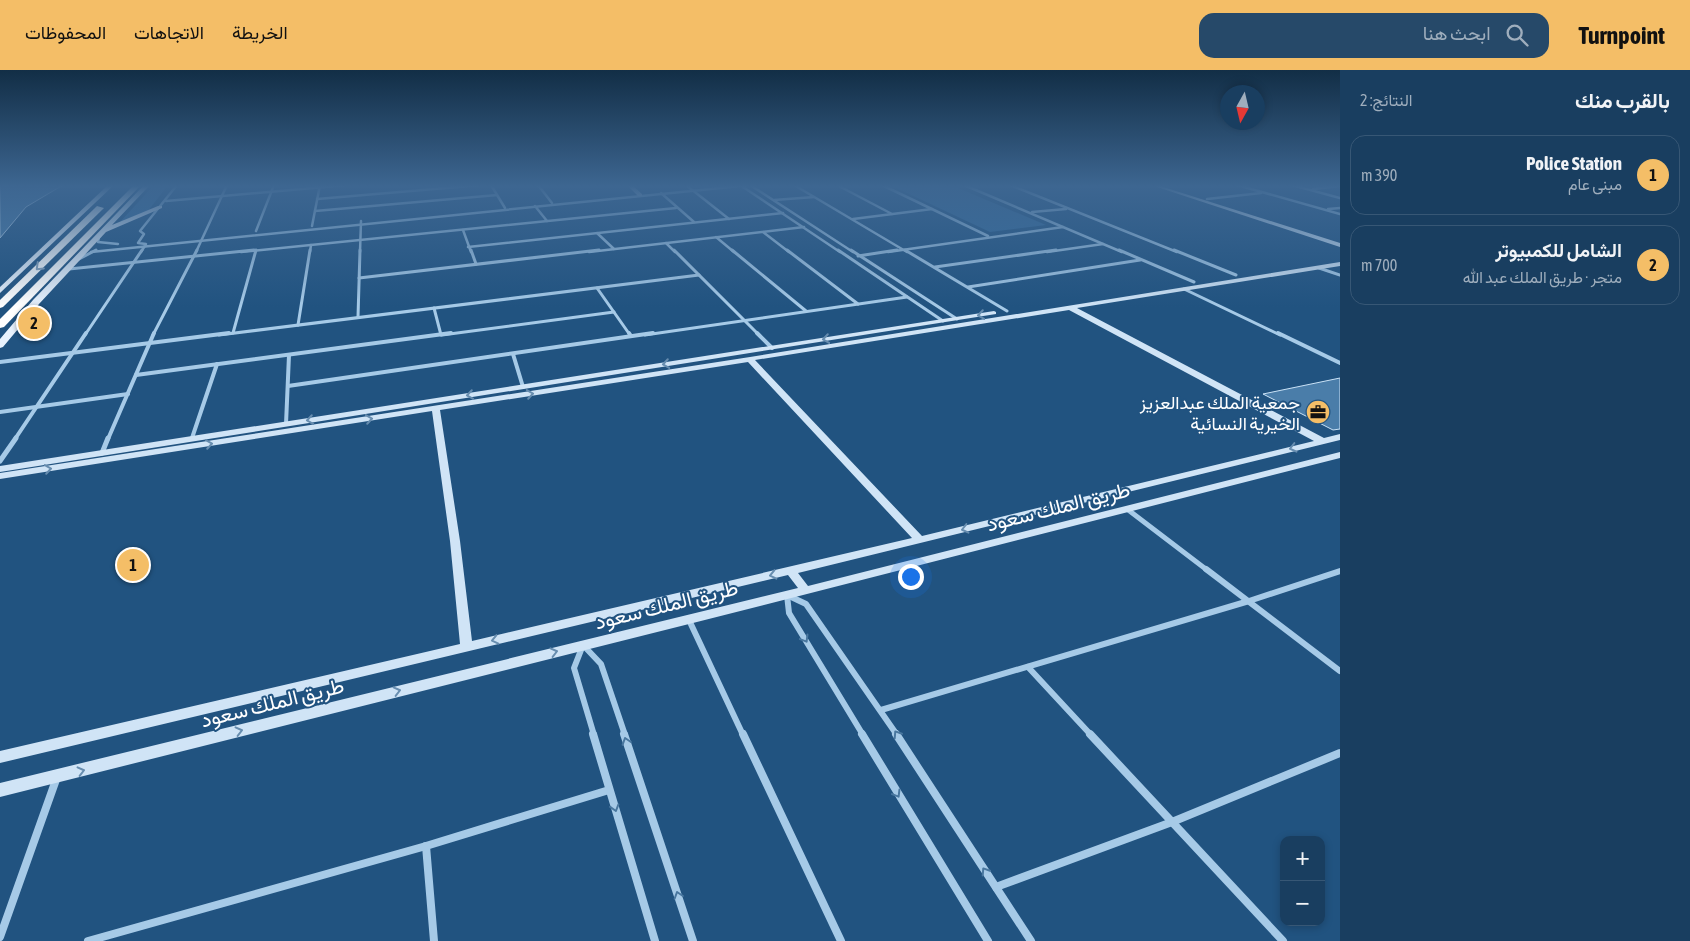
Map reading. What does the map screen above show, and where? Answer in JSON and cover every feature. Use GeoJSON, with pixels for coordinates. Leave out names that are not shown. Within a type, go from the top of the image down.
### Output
{"type":"FeatureCollection","features":[{"type":"Feature","properties":{"kind":"highway"},"geometry":{"type":"LineString","coordinates":[[0,305],[82,226]]}},
{"type":"Feature","properties":{"kind":"highway"},"geometry":{"type":"LineString","coordinates":[[0,325],[15,307],[97,226]]}},
{"type":"Feature","properties":{"kind":"highway"},"geometry":{"type":"LineString","coordinates":[[15,307],[101,235]]}},
{"type":"Feature","properties":{"kind":"main road"},"geometry":{"type":"LineString","coordinates":[[0,291],[68,226]]}},
{"type":"Feature","properties":{"kind":"main road"},"geometry":{"type":"LineString","coordinates":[[0,345],[36,302],[110,226]]}},
{"type":"Feature","properties":{"kind":"main road"},"geometry":{"type":"LineString","coordinates":[[101,235],[121,226]]}},
{"type":"Feature","properties":{"kind":"street"},"geometry":{"type":"LineString","coordinates":[[138,242],[144,234],[140,231],[144,226]]}},
{"type":"Feature","properties":{"kind":"street"},"geometry":{"type":"LineString","coordinates":[[102,453],[148,343],[208,226]]}},
{"type":"Feature","properties":{"kind":"street"},"geometry":{"type":"LineString","coordinates":[[256,231],[258,226]]}},
{"type":"Feature","properties":{"kind":"street"},"geometry":{"type":"LineString","coordinates":[[78,260],[92,251],[316,226]]}},
{"type":"Feature","properties":{"kind":"street"},"geometry":{"type":"LineString","coordinates":[[129,243],[323,226]]}},
{"type":"Feature","properties":{"kind":"street"},"geometry":{"type":"LineString","coordinates":[[358,317],[361,226]]}},
{"type":"Feature","properties":{"kind":"street"},"geometry":{"type":"LineString","coordinates":[[68,269],[504,226]]}},
{"type":"Feature","properties":{"kind":"street"},"geometry":{"type":"LineString","coordinates":[[468,247],[662,226]]}},
{"type":"Feature","properties":{"kind":"street"},"geometry":{"type":"LineString","coordinates":[[812,226],[959,322]]}},
{"type":"Feature","properties":{"kind":"street"},"geometry":{"type":"LineString","coordinates":[[864,226],[1007,311]]}},
{"type":"Feature","properties":{"kind":"street"},"geometry":{"type":"LineString","coordinates":[[967,226],[989,236]]}},
{"type":"Feature","properties":{"kind":"street"},"geometry":{"type":"LineString","coordinates":[[1060,226],[1194,282]]}},
{"type":"Feature","properties":{"kind":"street"},"geometry":{"type":"LineString","coordinates":[[1112,226],[1236,275]]}},
{"type":"Feature","properties":{"kind":"street"},"geometry":{"type":"LineString","coordinates":[[1284,226],[1340,243]]}},
{"type":"Feature","properties":{"kind":"street"},"geometry":{"type":"LineString","coordinates":[[1291,226],[1340,243]]}},
{"type":"Feature","properties":{"kind":"street"},"geometry":{"type":"LineString","coordinates":[[359,278],[804,227],[944,321]]}},
{"type":"Feature","properties":{"kind":"street"},"geometry":{"type":"LineString","coordinates":[[849,258],[989,236],[1063,227]]}},
{"type":"Feature","properties":{"kind":"street"},"geometry":{"type":"LineString","coordinates":[[463,230],[476,264]]}},
{"type":"Feature","properties":{"kind":"street"},"geometry":{"type":"LineString","coordinates":[[762,232],[858,304]]}},
{"type":"Feature","properties":{"kind":"street"},"geometry":{"type":"LineString","coordinates":[[597,233],[614,249]]}},
{"type":"Feature","properties":{"kind":"street"},"geometry":{"type":"LineString","coordinates":[[101,235],[98,242],[121,244]]}},
{"type":"Feature","properties":{"kind":"street"},"geometry":{"type":"LineString","coordinates":[[1330,238],[1340,236]]}},
{"type":"Feature","properties":{"kind":"street"},"geometry":{"type":"LineString","coordinates":[[716,237],[806,311]]}},
{"type":"Feature","properties":{"kind":"street"},"geometry":{"type":"LineString","coordinates":[[138,242],[146,244]]}},
{"type":"Feature","properties":{"kind":"street"},"geometry":{"type":"LineString","coordinates":[[666,243],[772,348]]}},
{"type":"Feature","properties":{"kind":"street"},"geometry":{"type":"LineString","coordinates":[[0,461],[146,244]]}},
{"type":"Feature","properties":{"kind":"street"},"geometry":{"type":"LineString","coordinates":[[935,267],[1103,244]]}},
{"type":"Feature","properties":{"kind":"street"},"geometry":{"type":"LineString","coordinates":[[298,325],[311,245]]}},
{"type":"Feature","properties":{"kind":"street"},"geometry":{"type":"LineString","coordinates":[[233,333],[256,250]]}},
{"type":"Feature","properties":{"kind":"street"},"geometry":{"type":"LineString","coordinates":[[0,468],[944,321],[959,322],[1007,311],[1340,259]]}},
{"type":"Feature","properties":{"kind":"street"},"geometry":{"type":"LineString","coordinates":[[968,287],[1142,260]]}},
{"type":"Feature","properties":{"kind":"street"},"geometry":{"type":"LineString","coordinates":[[0,476],[750,360],[959,322],[1184,290],[1340,264]]}},
{"type":"Feature","properties":{"kind":"street"},"geometry":{"type":"LineString","coordinates":[[1319,268],[1340,275]]}},
{"type":"Feature","properties":{"kind":"street"},"geometry":{"type":"LineString","coordinates":[[0,362],[699,275]]}},
{"type":"Feature","properties":{"kind":"street"},"geometry":{"type":"LineString","coordinates":[[597,288],[632,336]]}},
{"type":"Feature","properties":{"kind":"street"},"geometry":{"type":"LineString","coordinates":[[1184,290],[1340,362]]}},
{"type":"Feature","properties":{"kind":"street"},"geometry":{"type":"LineString","coordinates":[[288,386],[907,297]]}},
{"type":"Feature","properties":{"kind":"street"},"geometry":{"type":"LineString","coordinates":[[1068,307],[1322,441]]}},
{"type":"Feature","properties":{"kind":"street"},"geometry":{"type":"LineString","coordinates":[[434,308],[441,335]]}},
{"type":"Feature","properties":{"kind":"street"},"geometry":{"type":"LineString","coordinates":[[136,375],[614,312]]}},
{"type":"Feature","properties":{"kind":"street"},"geometry":{"type":"LineString","coordinates":[[513,354],[523,387]]}},
{"type":"Feature","properties":{"kind":"street"},"geometry":{"type":"LineString","coordinates":[[286,424],[289,355]]}},
{"type":"Feature","properties":{"kind":"street"},"geometry":{"type":"LineString","coordinates":[[1333,359],[1340,358]]}},
{"type":"Feature","properties":{"kind":"street"},"geometry":{"type":"LineString","coordinates":[[750,360],[920,540]]}},
{"type":"Feature","properties":{"kind":"street"},"geometry":{"type":"LineString","coordinates":[[192,438],[217,364]]}},
{"type":"Feature","properties":{"kind":"street"},"geometry":{"type":"LineString","coordinates":[[0,412],[128,394]]}},
{"type":"Feature","properties":{"kind":"street"},"geometry":{"type":"LineString","coordinates":[[436,409],[455,541],[467,647]]}},
{"type":"Feature","properties":{"kind":"street","name":"طريق الملك سعود"},"geometry":{"type":"LineString","coordinates":[[0,758],[791,571],[1340,437]]}},
{"type":"Feature","properties":{"kind":"street","name":"طريق الملك سعود"},"geometry":{"type":"LineString","coordinates":[[0,790],[689,620],[1340,455]]}},
{"type":"Feature","properties":{"kind":"street"},"geometry":{"type":"LineString","coordinates":[[1127,509],[1340,671]]}},
{"type":"Feature","properties":{"kind":"street"},"geometry":{"type":"LineString","coordinates":[[791,571],[805,590]]}},
{"type":"Feature","properties":{"kind":"street"},"geometry":{"type":"LineString","coordinates":[[881,710],[1249,602],[1340,572]]}},
{"type":"Feature","properties":{"kind":"street"},"geometry":{"type":"LineString","coordinates":[[787,595],[806,604],[881,710],[1031,941]]}},
{"type":"Feature","properties":{"kind":"street"},"geometry":{"type":"LineString","coordinates":[[787,595],[789,613],[988,941]]}},
{"type":"Feature","properties":{"kind":"street"},"geometry":{"type":"LineString","coordinates":[[689,620],[841,941]]}},
{"type":"Feature","properties":{"kind":"street"},"geometry":{"type":"LineString","coordinates":[[655,941],[574,668],[583,645],[601,664],[693,941]]}},
{"type":"Feature","properties":{"kind":"street"},"geometry":{"type":"LineString","coordinates":[[1028,667],[1283,941]]}},
{"type":"Feature","properties":{"kind":"street"},"geometry":{"type":"LineString","coordinates":[[996,887],[1172,822],[1340,753]]}},
{"type":"Feature","properties":{"kind":"street"},"geometry":{"type":"LineString","coordinates":[[0,937],[57,777]]}},
{"type":"Feature","properties":{"kind":"street"},"geometry":{"type":"LineString","coordinates":[[88,941],[426,846],[609,790]]}},
{"type":"Feature","properties":{"kind":"street"},"geometry":{"type":"LineString","coordinates":[[426,846],[434,941]]}},
{"type":"Feature","properties":{"kind":"shaded area"},"geometry":{"type":"Polygon","coordinates":[[[976,226],[1041,226],[990,232],[976,226]]]}},
{"type":"Feature","properties":{"kind":"building"},"geometry":{"type":"Polygon","coordinates":[[[0,226],[10,226],[0,238],[0,226]]]}},
{"type":"Feature","properties":{"kind":"building","name":"جمعية الملك عبدالعزيز الخيرية النسائية"},"geometry":{"type":"Polygon","coordinates":[[[1340,378],[1340,429],[1333,430],[1263,394],[1340,378]]]}},
{"type":"Feature","properties":{"kind":"place","name":"الشامل للكمبيوتر"},"geometry":{"type":"Point","coordinates":[34,323]}},
{"type":"Feature","properties":{"kind":"place","name":"جمعية الملك عبدالعزيز الخيرية النسائية"},"geometry":{"type":"Point","coordinates":[1318,412]}},
{"type":"Feature","properties":{"kind":"place","name":"Police Station"},"geometry":{"type":"Point","coordinates":[133,565]}}]}
